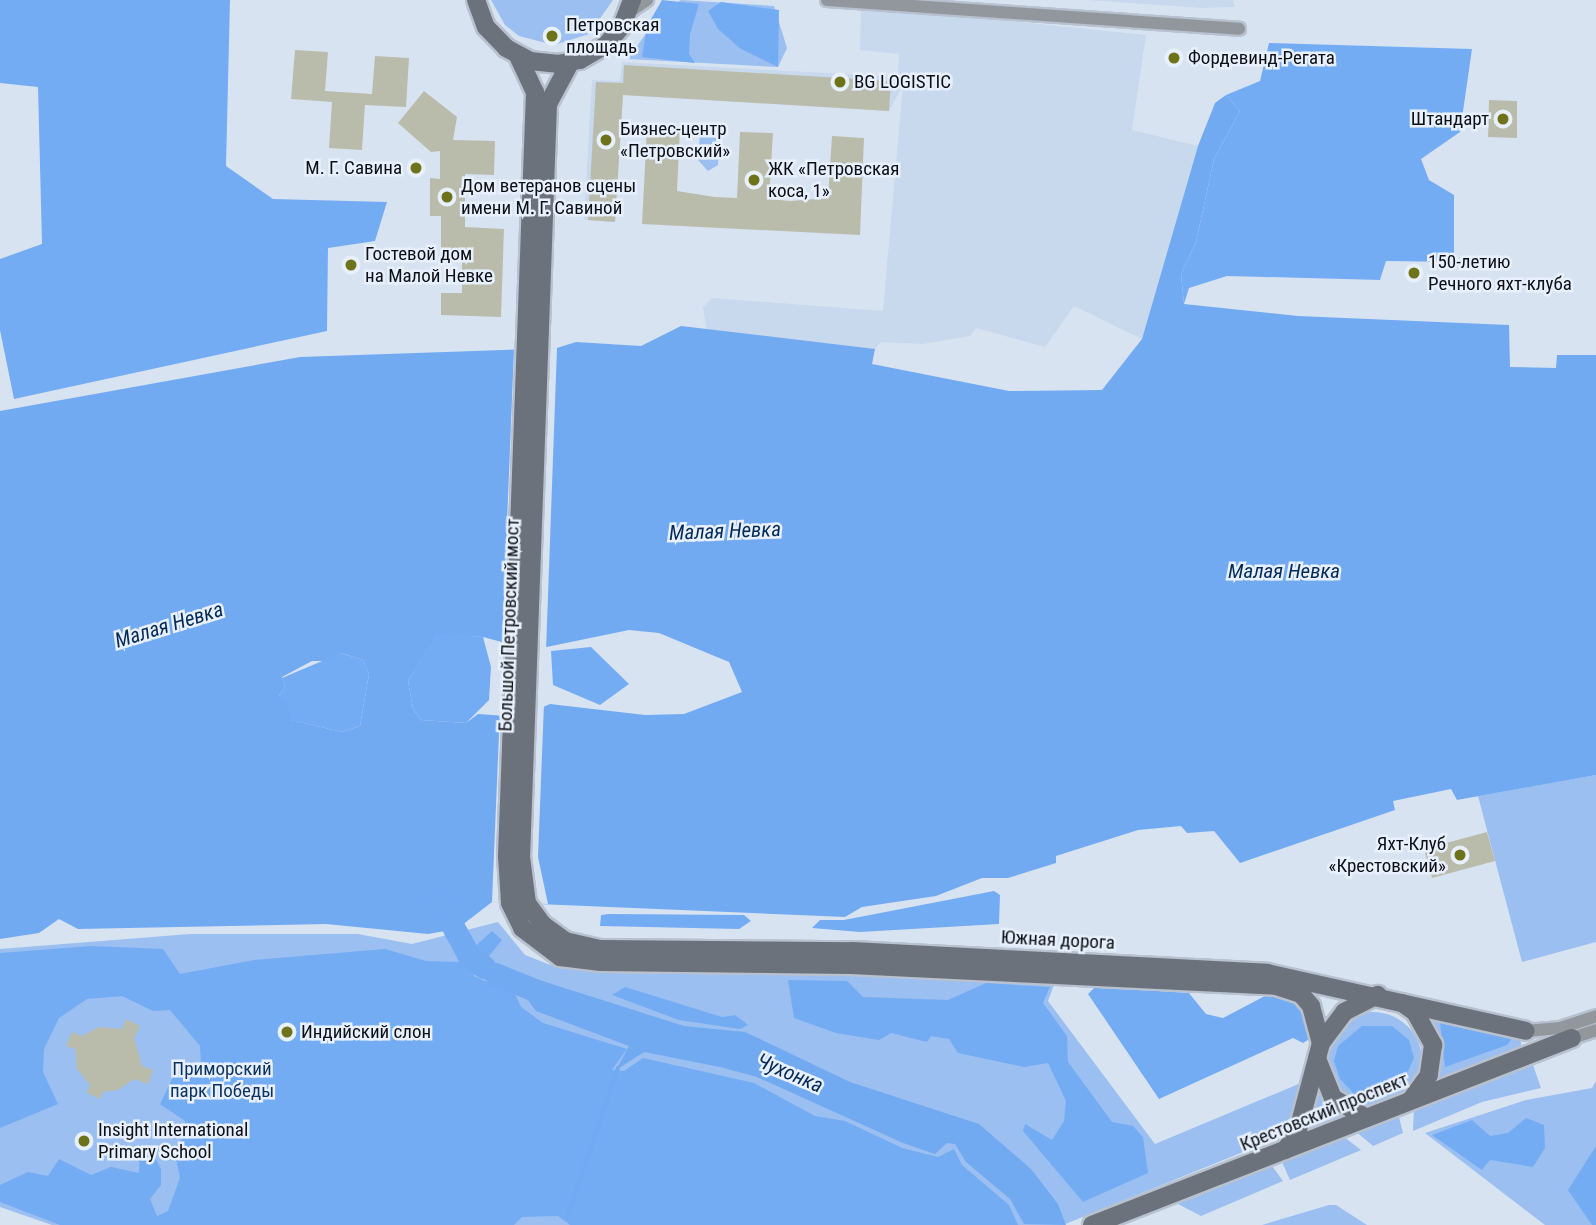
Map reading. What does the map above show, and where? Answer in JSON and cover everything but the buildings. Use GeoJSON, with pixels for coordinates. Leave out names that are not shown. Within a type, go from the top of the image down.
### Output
{"type":"FeatureCollection","features":[{"type":"Feature","properties":{"kind":"street"},"geometry":{"type":"LineString","coordinates":[[476,0],[491,33],[518,55],[543,64],[570,63],[607,45],[631,6],[647,0]]}},
{"type":"Feature","properties":{"kind":"street"},"geometry":{"type":"LineString","coordinates":[[827,0],[1239,29]]}},
{"type":"Feature","properties":{"kind":"street"},"geometry":{"type":"LineString","coordinates":[[518,55],[535,92],[534,349]]}},
{"type":"Feature","properties":{"kind":"street"},"geometry":{"type":"LineString","coordinates":[[534,349],[548,104],[570,63]]}},
{"type":"Feature","properties":{"kind":"street","name":"Большой Петровский мост"},"geometry":{"type":"LineString","coordinates":[[519,903],[534,349]]}},
{"type":"Feature","properties":{"kind":"street","name":"Южная дорога"},"geometry":{"type":"LineString","coordinates":[[519,903],[532,940],[560,957],[579,961],[851,965],[1276,986],[1306,1000],[1319,1050]]}},
{"type":"Feature","properties":{"kind":"street","name":"Южная дорога"},"geometry":{"type":"LineString","coordinates":[[519,903],[552,933],[601,949],[1070,961],[1266,973],[1378,995],[1526,1031],[1560,1028],[1596,1016]]}},
{"type":"Feature","properties":{"kind":"street"},"geometry":{"type":"LineString","coordinates":[[1285,1150],[1297,1134],[1319,1050],[1344,1012],[1378,995]]}},
{"type":"Feature","properties":{"kind":"street"},"geometry":{"type":"LineString","coordinates":[[1399,1001],[1415,1012],[1433,1045],[1429,1075],[1411,1100]]}},
{"type":"Feature","properties":{"kind":"street"},"geometry":{"type":"LineString","coordinates":[[1572,1038],[1596,1030]]}},
{"type":"Feature","properties":{"kind":"street","name":"Крестовский проспект"},"geometry":{"type":"LineString","coordinates":[[1092,1225],[1572,1038]]}},
{"type":"Feature","properties":{"kind":"street"},"geometry":{"type":"LineString","coordinates":[[1319,1050],[1333,1098],[1366,1118]]}},
{"type":"Feature","properties":{"kind":"shaded area"},"geometry":{"type":"Polygon","coordinates":[[[1088,0],[1233,0],[1235,7],[1203,8],[1088,0]]]}},
{"type":"Feature","properties":{"kind":"shaded area"},"geometry":{"type":"Polygon","coordinates":[[[861,6],[1146,35],[1132,130],[1198,146],[1142,339],[1074,306],[1045,347],[976,328],[970,336],[923,344],[881,342],[875,349],[707,332],[703,307],[712,298],[883,311],[903,85],[889,111],[623,95],[615,222],[584,220],[592,80],[620,81],[622,62],[898,77],[899,54],[860,50],[861,6]]]}},
{"type":"Feature","properties":{"kind":"green space"},"geometry":{"type":"Polygon","coordinates":[[[0,0],[230,0],[226,166],[273,199],[387,202],[375,241],[328,248],[327,331],[14,399],[0,330],[0,259],[42,244],[38,87],[0,83],[0,0]]]}},
{"type":"Feature","properties":{"kind":"green space"},"geometry":{"type":"Polygon","coordinates":[[[491,0],[613,0],[589,34],[554,45],[519,36],[505,25],[491,0]]]}},
{"type":"Feature","properties":{"kind":"green space"},"geometry":{"type":"Polygon","coordinates":[[[662,0],[699,4],[690,34],[689,54],[695,63],[642,57],[647,26],[662,0]]]}},
{"type":"Feature","properties":{"kind":"green space"},"geometry":{"type":"Polygon","coordinates":[[[681,0],[774,6],[787,48],[778,67],[628,59],[659,15],[681,0]]]}},
{"type":"Feature","properties":{"kind":"green space"},"geometry":{"type":"Polygon","coordinates":[[[721,2],[779,10],[778,67],[741,49],[718,29],[708,11],[721,2]]]}},
{"type":"Feature","properties":{"kind":"green space"},"geometry":{"type":"Polygon","coordinates":[[[1269,43],[1472,49],[1460,132],[1421,159],[1429,180],[1454,195],[1454,262],[1386,261],[1380,280],[1227,276],[1189,288],[1184,304],[1181,274],[1196,242],[1214,159],[1240,111],[1226,95],[1260,81],[1269,43]]]}},
{"type":"Feature","properties":{"kind":"green space"},"geometry":{"type":"Polygon","coordinates":[[[706,128],[714,128],[720,138],[718,165],[708,171],[698,160],[700,133],[706,128]]]}},
{"type":"Feature","properties":{"kind":"green space"},"geometry":{"type":"Polygon","coordinates":[[[437,633],[483,637],[491,667],[489,700],[466,723],[421,720],[413,709],[408,681],[437,633]]]}},
{"type":"Feature","properties":{"kind":"green space"},"geometry":{"type":"Polygon","coordinates":[[[591,647],[629,684],[600,705],[553,685],[551,651],[591,647]]]}},
{"type":"Feature","properties":{"kind":"green space"},"geometry":{"type":"Polygon","coordinates":[[[341,653],[363,660],[369,674],[360,726],[342,732],[290,720],[279,696],[285,687],[282,678],[341,653]]]}},
{"type":"Feature","properties":{"kind":"green space"},"geometry":{"type":"Polygon","coordinates":[[[1596,775],[1596,942],[1522,962],[1478,796],[1596,775]]]}},
{"type":"Feature","properties":{"kind":"green space"},"geometry":{"type":"Polygon","coordinates":[[[994,891],[1000,895],[999,924],[860,932],[812,928],[820,920],[844,920],[994,891]]]}},
{"type":"Feature","properties":{"kind":"green space"},"geometry":{"type":"Polygon","coordinates":[[[601,915],[744,915],[751,921],[739,929],[600,926],[601,915]]]}},
{"type":"Feature","properties":{"kind":"green space","name":"Приморский парк Победы"},"geometry":{"type":"Polygon","coordinates":[[[498,922],[525,955],[553,966],[1055,982],[1048,1001],[1155,1144],[1301,1083],[1290,1133],[1063,1225],[52,1225],[0,1207],[0,949],[190,934],[358,934],[412,944],[498,922]]]}},
{"type":"Feature","properties":{"kind":"green space"},"geometry":{"type":"Polygon","coordinates":[[[492,931],[502,940],[473,976],[515,994],[521,1007],[543,1023],[627,1049],[612,1070],[624,1071],[643,1058],[754,1083],[815,1116],[845,1121],[902,1148],[938,1157],[954,1149],[962,1165],[1009,1205],[1018,1225],[570,1225],[558,1216],[522,1217],[514,1225],[60,1225],[0,1202],[0,1185],[28,1172],[48,1176],[59,1159],[91,1175],[111,1167],[139,1173],[140,1150],[150,1148],[161,1169],[161,1185],[150,1199],[157,1216],[168,1211],[180,1178],[174,1148],[186,1135],[185,1121],[160,1104],[175,1073],[201,1065],[200,1046],[170,1010],[153,1011],[122,996],[87,999],[59,1018],[44,1049],[43,1072],[58,1104],[0,1128],[0,953],[91,946],[163,949],[180,974],[254,960],[385,949],[426,961],[458,962],[492,931]]]}},
{"type":"Feature","properties":{"kind":"green space"},"geometry":{"type":"Polygon","coordinates":[[[788,980],[847,981],[863,997],[948,1000],[986,983],[1050,987],[1043,1003],[1067,1036],[1068,1062],[1112,1122],[1133,1126],[1143,1137],[1148,1173],[1083,1202],[1023,1131],[1025,1124],[1052,1140],[1064,1121],[1066,1101],[1048,1063],[1024,1067],[958,1053],[949,1039],[931,1036],[927,1042],[891,1033],[879,1040],[836,1033],[794,1018],[788,980]]]}},
{"type":"Feature","properties":{"kind":"green space"},"geometry":{"type":"Polygon","coordinates":[[[625,987],[722,1017],[735,1015],[748,1025],[740,1029],[679,1020],[612,995],[625,987]]]}},
{"type":"Feature","properties":{"kind":"green space"},"geometry":{"type":"Polygon","coordinates":[[[1095,987],[1189,993],[1206,1014],[1223,1018],[1265,996],[1281,997],[1299,1002],[1313,1037],[1303,1043],[1293,1038],[1159,1099],[1088,994],[1095,987]]]}},
{"type":"Feature","properties":{"kind":"green space"},"geometry":{"type":"Polygon","coordinates":[[[1373,1012],[1392,1016],[1407,1027],[1418,1042],[1422,1061],[1418,1080],[1407,1095],[1392,1106],[1373,1110],[1354,1106],[1339,1095],[1328,1080],[1324,1061],[1328,1042],[1339,1027],[1354,1016],[1373,1012]]]}},
{"type":"Feature","properties":{"kind":"green space"},"geometry":{"type":"Polygon","coordinates":[[[1430,1018],[1520,1034],[1522,1052],[1433,1084],[1430,1018]]]}},
{"type":"Feature","properties":{"kind":"green space"},"geometry":{"type":"Polygon","coordinates":[[[1440,1022],[1513,1037],[1507,1045],[1445,1067],[1440,1022]]]}},
{"type":"Feature","properties":{"kind":"green space"},"geometry":{"type":"Polygon","coordinates":[[[1362,1026],[1392,1026],[1409,1040],[1414,1058],[1403,1082],[1356,1096],[1340,1079],[1334,1061],[1338,1046],[1362,1026]]]}},
{"type":"Feature","properties":{"kind":"green space"},"geometry":{"type":"Polygon","coordinates":[[[1532,1062],[1541,1088],[1482,1102],[1413,1131],[1414,1105],[1532,1062]]]}},
{"type":"Feature","properties":{"kind":"green space"},"geometry":{"type":"Polygon","coordinates":[[[1319,1077],[1349,1118],[1300,1138],[1319,1077]]]}},
{"type":"Feature","properties":{"kind":"green space"},"geometry":{"type":"Polygon","coordinates":[[[1596,1081],[1596,1225],[1545,1225],[1425,1133],[1526,1100],[1592,1088],[1596,1081]]]}},
{"type":"Feature","properties":{"kind":"green space"},"geometry":{"type":"Polygon","coordinates":[[[1398,1113],[1403,1133],[1373,1146],[1354,1130],[1398,1113]]]}},
{"type":"Feature","properties":{"kind":"green space"},"geometry":{"type":"Polygon","coordinates":[[[1526,1118],[1544,1125],[1545,1148],[1533,1167],[1490,1160],[1482,1170],[1432,1135],[1472,1120],[1490,1136],[1508,1133],[1526,1118]]]}},
{"type":"Feature","properties":{"kind":"green space"},"geometry":{"type":"Polygon","coordinates":[[[1343,1136],[1361,1150],[1290,1180],[1282,1162],[1343,1136]]]}},
{"type":"Feature","properties":{"kind":"green space"},"geometry":{"type":"Polygon","coordinates":[[[1596,1146],[1596,1225],[1592,1225],[1568,1190],[1596,1146]]]}},
{"type":"Feature","properties":{"kind":"green space"},"geometry":{"type":"Polygon","coordinates":[[[1272,1166],[1283,1181],[1201,1216],[1178,1204],[1272,1166]]]}},
{"type":"Feature","properties":{"kind":"green space"},"geometry":{"type":"Polygon","coordinates":[[[1329,1205],[1336,1205],[1367,1225],[1262,1225],[1329,1205]]]}},
{"type":"Feature","properties":{"kind":"water","name":"Малая Невка"},"geometry":{"type":"Polygon","coordinates":[[[1226,95],[1240,111],[1214,159],[1196,242],[1181,274],[1184,304],[1298,316],[1509,325],[1510,367],[1556,368],[1557,355],[1596,355],[1596,775],[1457,800],[1451,789],[1393,801],[1395,810],[1240,863],[1214,831],[1187,833],[1181,826],[1138,830],[1056,856],[1056,863],[1008,878],[982,878],[936,896],[862,907],[845,917],[492,902],[457,929],[428,934],[326,924],[78,929],[59,919],[39,933],[0,939],[0,411],[300,357],[557,348],[576,342],[641,346],[681,326],[875,349],[872,364],[1009,391],[1102,390],[1142,339],[1198,146],[1215,103],[1226,95]],[[629,630],[532,650],[483,637],[437,634],[408,681],[413,709],[421,720],[466,723],[478,714],[520,717],[550,704],[645,715],[684,714],[742,692],[729,662],[659,633],[629,630]],[[341,653],[334,661],[312,661],[282,677],[285,687],[279,696],[287,701],[291,720],[342,732],[360,726],[369,674],[363,660],[341,653]]]}},
{"type":"Feature","properties":{"kind":"water"},"geometry":{"type":"Polygon","coordinates":[[[536,979],[684,1026],[745,1032],[850,1082],[979,1124],[1031,1169],[1058,1204],[1066,1225],[1024,1224],[1010,1199],[966,1162],[955,1144],[947,1143],[935,1154],[903,1143],[757,1077],[720,1067],[644,1052],[616,1070],[629,1046],[536,1011],[522,992],[536,979]]]}},
{"type":"Feature","properties":{"kind":"pier"},"geometry":{"type":"Polygon","coordinates":[[[557,348],[546,651],[532,653],[502,646],[514,349],[557,348]]]}},
{"type":"Feature","properties":{"kind":"pier"},"geometry":{"type":"Polygon","coordinates":[[[544,703],[538,857],[548,904],[492,902],[500,709],[519,713],[544,703]]]}},
{"type":"Feature","properties":{"kind":"waterway","name":"Чухонка"},"geometry":{"type":"LineString","coordinates":[[440,903],[468,954],[484,967]]}},
{"type":"Feature","properties":{"kind":"waterway","name":"Чухонка"},"geometry":{"type":"LineString","coordinates":[[495,974],[552,997]]}},
{"type":"Feature","properties":{"kind":"waterway"},"geometry":{"type":"LineString","coordinates":[[567,1218],[618,1068]]}},
{"type":"Feature","properties":{"kind":"place","name":"Петровская площадь"},"geometry":{"type":"Point","coordinates":[552,36]}},
{"type":"Feature","properties":{"kind":"place","name":"Фордевинд-Регата"},"geometry":{"type":"Point","coordinates":[1174,58]}},
{"type":"Feature","properties":{"kind":"place","name":"BG LOGISTIC"},"geometry":{"type":"Point","coordinates":[840,82]}},
{"type":"Feature","properties":{"kind":"place","name":"Штандарт"},"geometry":{"type":"Point","coordinates":[1503,119]}},
{"type":"Feature","properties":{"kind":"place","name":"Бизнес-центр «Петровский»"},"geometry":{"type":"Point","coordinates":[606,140]}},
{"type":"Feature","properties":{"kind":"place","name":"М. Г. Савина"},"geometry":{"type":"Point","coordinates":[416,168]}},
{"type":"Feature","properties":{"kind":"place","name":"ЖК «Петровская коса, 1»"},"geometry":{"type":"Point","coordinates":[754,180]}},
{"type":"Feature","properties":{"kind":"place","name":"Дом ветеранов сцены имени М. Г. Савиной"},"geometry":{"type":"Point","coordinates":[447,197]}},
{"type":"Feature","properties":{"kind":"place","name":"Гостевой дом на Малой Невке"},"geometry":{"type":"Point","coordinates":[351,265]}},
{"type":"Feature","properties":{"kind":"place","name":"150-летию Речного яхт-клуба"},"geometry":{"type":"Point","coordinates":[1414,273]}},
{"type":"Feature","properties":{"kind":"place","name":"Яхт-Клуб «Крестовский»"},"geometry":{"type":"Point","coordinates":[1460,855]}},
{"type":"Feature","properties":{"kind":"place","name":"Индийский слон"},"geometry":{"type":"Point","coordinates":[287,1032]}},
{"type":"Feature","properties":{"kind":"place","name":"Insight International Primary School"},"geometry":{"type":"Point","coordinates":[84,1141]}}]}
